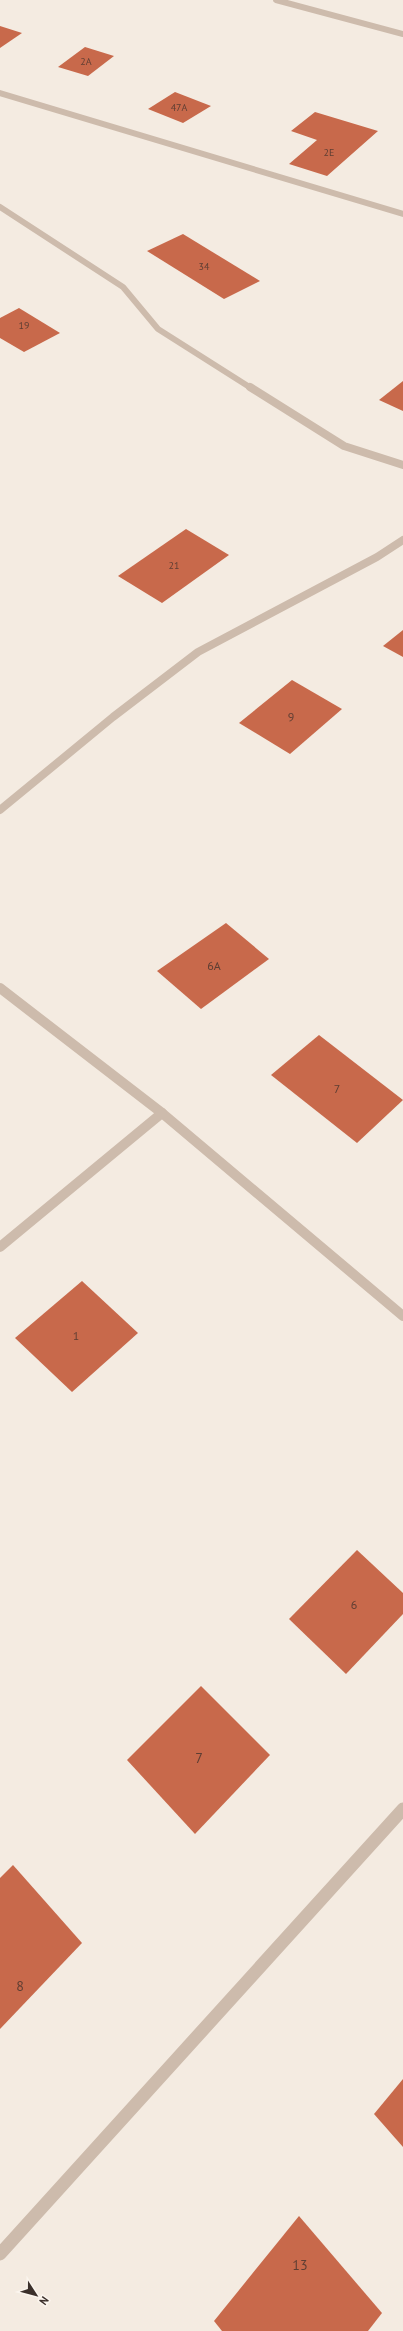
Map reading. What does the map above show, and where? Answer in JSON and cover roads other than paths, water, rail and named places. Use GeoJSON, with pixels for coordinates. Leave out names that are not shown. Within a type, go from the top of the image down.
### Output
{"type":"FeatureCollection","features":[{"type":"Feature","properties":{"kind":"street"},"geometry":{"type":"LineString","coordinates":[[276,0],[403,34]]}},
{"type":"Feature","properties":{"kind":"street"},"geometry":{"type":"LineString","coordinates":[[0,93],[403,214]]}},
{"type":"Feature","properties":{"kind":"street"},"geometry":{"type":"LineString","coordinates":[[0,207],[122,287],[158,329],[344,446],[403,465]]}},
{"type":"Feature","properties":{"kind":"street"},"geometry":{"type":"LineString","coordinates":[[0,810],[113,717],[198,652],[377,557],[403,540]]}},
{"type":"Feature","properties":{"kind":"street"},"geometry":{"type":"LineString","coordinates":[[0,988],[162,1113],[403,1316]]}},
{"type":"Feature","properties":{"kind":"street"},"geometry":{"type":"LineString","coordinates":[[0,1248],[162,1113]]}},
{"type":"Feature","properties":{"kind":"street"},"geometry":{"type":"LineString","coordinates":[[0,2254],[403,1809]]}}]}
